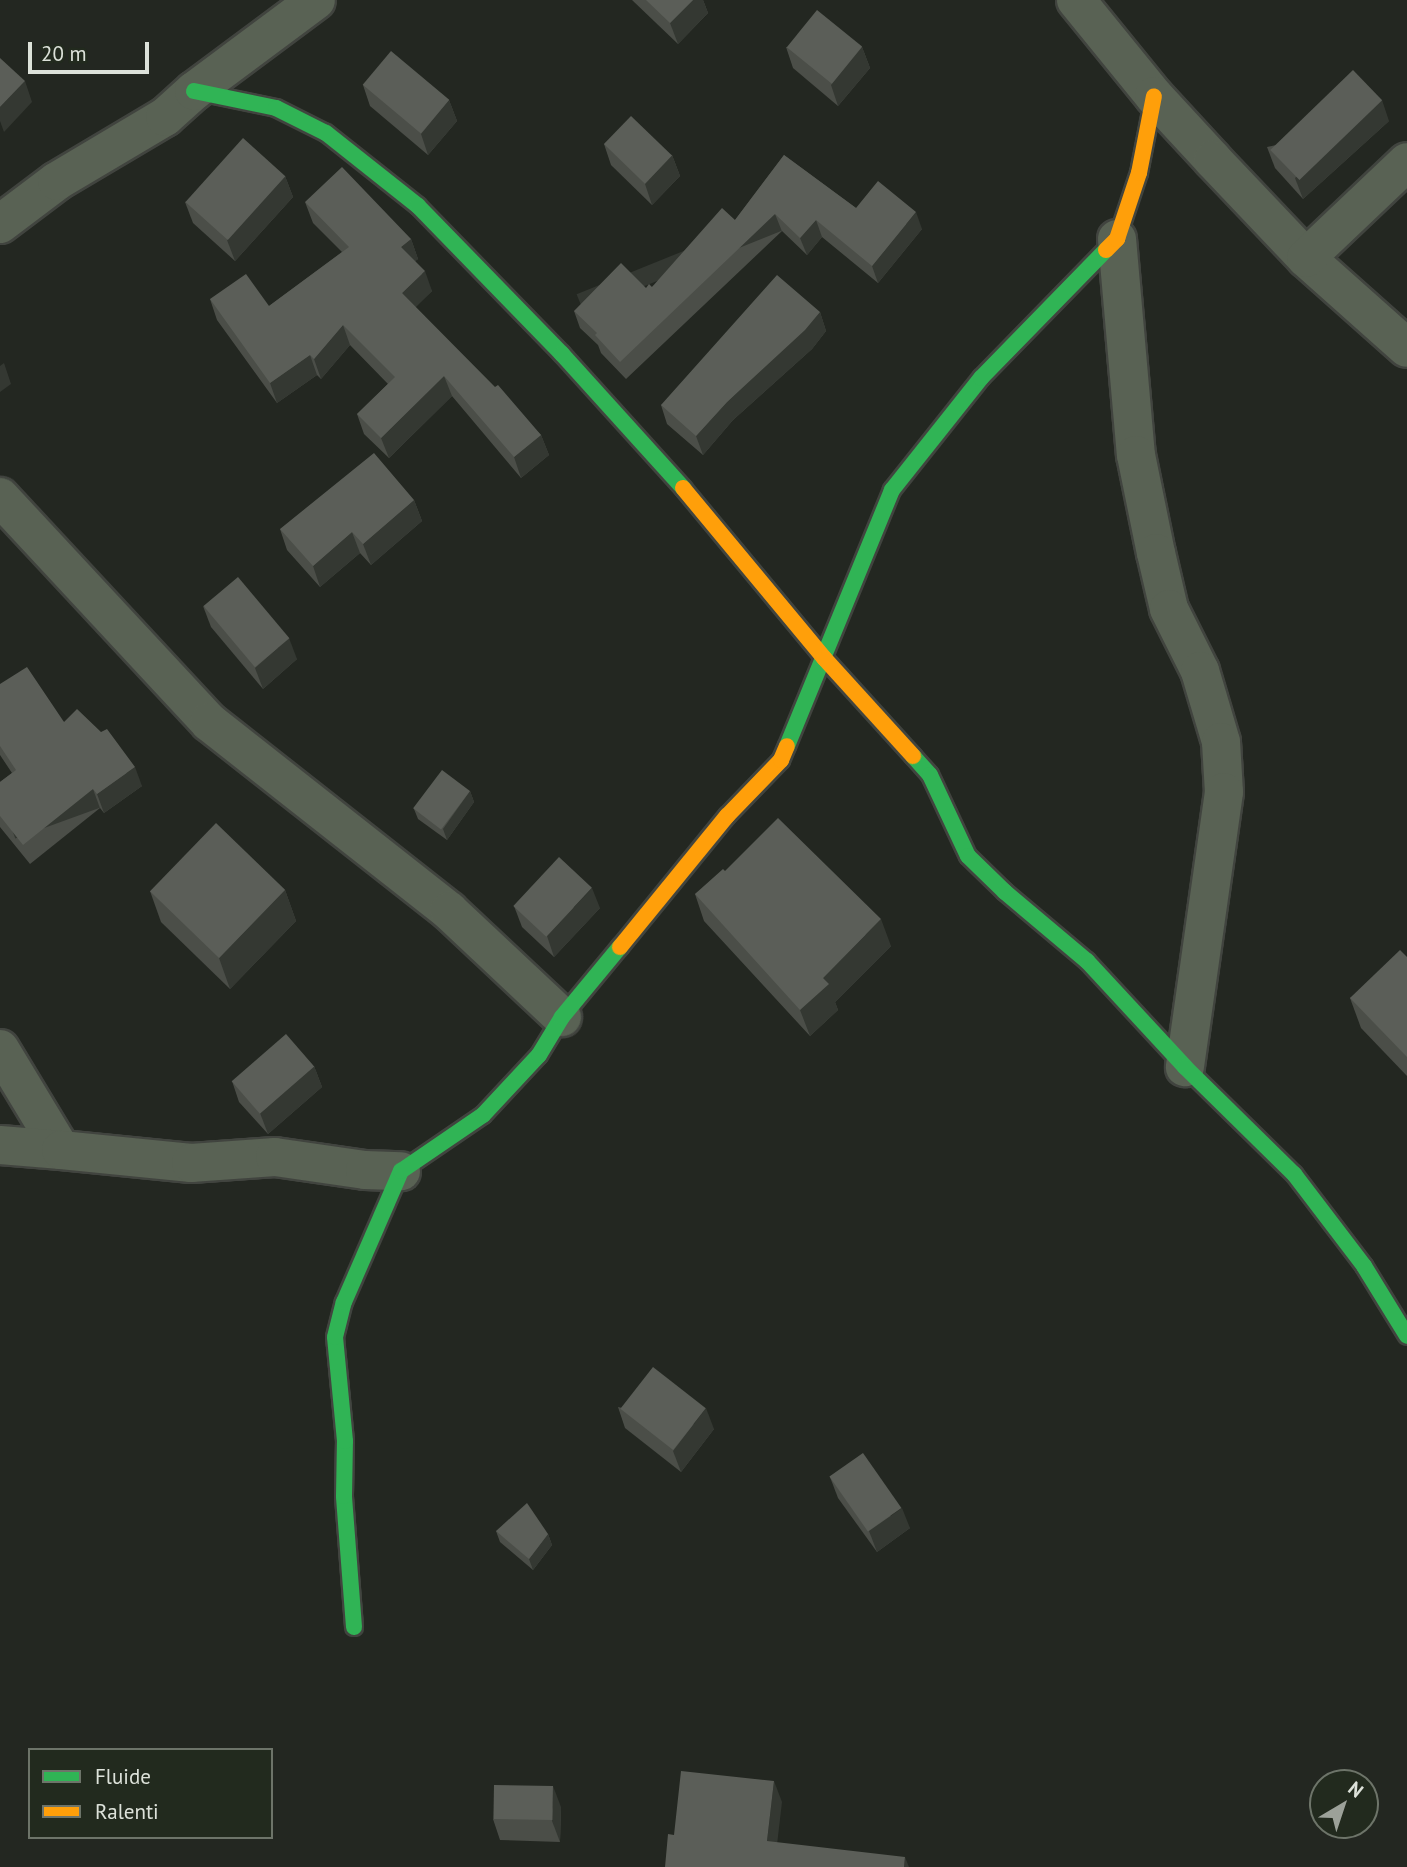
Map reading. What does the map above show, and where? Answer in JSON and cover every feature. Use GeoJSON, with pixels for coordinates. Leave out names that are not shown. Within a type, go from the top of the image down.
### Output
{"type":"FeatureCollection","features":[{"type":"Feature","properties":{"kind":"street"},"geometry":{"type":"LineString","coordinates":[[0,224],[57,181],[165,117],[194,90],[316,0]]}},
{"type":"Feature","properties":{"kind":"street"},"geometry":{"type":"LineString","coordinates":[[1076,0],[1154,96],[1306,258],[1407,348]]}},
{"type":"Feature","properties":{"kind":"street"},"geometry":{"type":"LineString","coordinates":[[194,90],[276,108],[313,127],[418,206],[562,354],[700,507],[825,659],[930,775],[968,856],[1005,892],[1087,961],[1185,1067],[1294,1174],[1364,1266],[1407,1336]]}},
{"type":"Feature","properties":{"kind":"street"},"geometry":{"type":"LineString","coordinates":[[1154,96],[1139,173],[1117,239],[1136,455],[1169,609],[1200,671],[1221,742],[1224,792],[1185,1067]]}},
{"type":"Feature","properties":{"kind":"street"},"geometry":{"type":"LineString","coordinates":[[1306,258],[1407,162]]}},
{"type":"Feature","properties":{"kind":"street"},"geometry":{"type":"LineString","coordinates":[[354,1627],[344,1496],[345,1441],[335,1336],[344,1302],[401,1171],[483,1115],[506,1087],[539,1055],[562,1017],[727,816],[781,761],[892,490],[981,378],[1117,239]]}},
{"type":"Feature","properties":{"kind":"street"},"geometry":{"type":"LineString","coordinates":[[0,497],[209,722],[449,911],[562,1017]]}},
{"type":"Feature","properties":{"kind":"street"},"geometry":{"type":"LineString","coordinates":[[0,1049],[61,1150]]}},
{"type":"Feature","properties":{"kind":"street"},"geometry":{"type":"LineString","coordinates":[[0,1144],[191,1163],[275,1157],[365,1170],[401,1171]]}},
{"type":"Feature","properties":{"kind":"building"},"geometry":{"type":"Polygon","coordinates":[[[646,0],[693,0],[670,23],[646,0]]]}},
{"type":"Feature","properties":{"kind":"building"},"geometry":{"type":"Polygon","coordinates":[[[817,10],[862,47],[832,84],[787,47],[817,10]]]}},
{"type":"Feature","properties":{"kind":"building"},"geometry":{"type":"Polygon","coordinates":[[[391,51],[449,100],[421,134],[363,85],[391,51]]]}},
{"type":"Feature","properties":{"kind":"building"},"geometry":{"type":"Polygon","coordinates":[[[0,58],[25,81],[0,107],[0,58]]]}},
{"type":"Feature","properties":{"kind":"building"},"geometry":{"type":"Polygon","coordinates":[[[1353,70],[1382,100],[1299,180],[1270,150],[1353,70]]]}},
{"type":"Feature","properties":{"kind":"building"},"geometry":{"type":"Polygon","coordinates":[[[631,116],[672,156],[645,184],[604,144],[631,116]]]}},
{"type":"Feature","properties":{"kind":"building"},"geometry":{"type":"Polygon","coordinates":[[[243,138],[285,176],[228,240],[185,202],[243,138]]]}},
{"type":"Feature","properties":{"kind":"building"},"geometry":{"type":"Polygon","coordinates":[[[784,155],[856,208],[878,181],[916,212],[872,266],[816,220],[800,238],[775,214],[620,362],[595,335],[597,333],[574,311],[621,263],[646,288],[649,284],[652,287],[722,208],[735,220],[784,155]]]}},
{"type":"Feature","properties":{"kind":"building"},"geometry":{"type":"Polygon","coordinates":[[[342,167],[411,239],[401,247],[425,271],[402,293],[495,387],[498,385],[541,435],[514,457],[444,376],[381,438],[357,414],[395,377],[343,325],[314,359],[310,355],[270,383],[210,299],[246,274],[269,306],[349,247],[305,202],[342,167]]]}},
{"type":"Feature","properties":{"kind":"building"},"geometry":{"type":"Polygon","coordinates":[[[777,275],[820,312],[805,330],[727,402],[696,436],[661,405],[777,275]]]}},
{"type":"Feature","properties":{"kind":"building"},"geometry":{"type":"Polygon","coordinates":[[[374,453],[414,500],[363,544],[352,532],[313,566],[280,529],[374,453]]]}},
{"type":"Feature","properties":{"kind":"building"},"geometry":{"type":"Polygon","coordinates":[[[238,577],[289,638],[255,667],[204,606],[238,577]]]}},
{"type":"Feature","properties":{"kind":"building"},"geometry":{"type":"Polygon","coordinates":[[[27,667],[64,722],[77,709],[101,732],[107,729],[135,767],[97,794],[93,789],[23,845],[0,816],[0,782],[16,770],[0,746],[0,684],[27,667]]]}},
{"type":"Feature","properties":{"kind":"building"},"geometry":{"type":"Polygon","coordinates":[[[442,770],[470,791],[441,829],[413,808],[442,770]]]}},
{"type":"Feature","properties":{"kind":"building"},"geometry":{"type":"Polygon","coordinates":[[[778,818],[881,919],[823,978],[829,984],[800,1010],[695,894],[723,869],[725,871],[778,818]]]}},
{"type":"Feature","properties":{"kind":"building"},"geometry":{"type":"Polygon","coordinates":[[[216,823],[285,890],[219,958],[150,891],[216,823]]]}},
{"type":"Feature","properties":{"kind":"building"},"geometry":{"type":"Polygon","coordinates":[[[559,857],[592,888],[546,937],[513,906],[559,857]]]}},
{"type":"Feature","properties":{"kind":"building"},"geometry":{"type":"Polygon","coordinates":[[[1400,950],[1407,957],[1407,1057],[1350,998],[1400,950]]]}},
{"type":"Feature","properties":{"kind":"building"},"geometry":{"type":"Polygon","coordinates":[[[286,1034],[314,1066],[260,1114],[232,1081],[286,1034]]]}},
{"type":"Feature","properties":{"kind":"building"},"geometry":{"type":"Polygon","coordinates":[[[653,1367],[706,1408],[673,1450],[620,1409],[653,1367]]]}},
{"type":"Feature","properties":{"kind":"building"},"geometry":{"type":"Polygon","coordinates":[[[863,1453],[901,1508],[868,1531],[829,1477],[863,1453]]]}},
{"type":"Feature","properties":{"kind":"building"},"geometry":{"type":"Polygon","coordinates":[[[527,1503],[548,1534],[529,1559],[496,1531],[527,1503]]]}},
{"type":"Feature","properties":{"kind":"building"},"geometry":{"type":"Polygon","coordinates":[[[681,1771],[774,1781],[767,1841],[905,1857],[904,1867],[665,1867],[668,1834],[674,1835],[681,1771]]]}},
{"type":"Feature","properties":{"kind":"building"},"geometry":{"type":"Polygon","coordinates":[[[494,1785],[553,1786],[552,1820],[493,1819],[494,1785]]]}},
{"type":"Feature","properties":{"kind":"traffic: fast"},"geometry":{"type":"LineString","coordinates":[[194,91],[276,108],[326,133],[418,206],[562,354],[683,488]]}},
{"type":"Feature","properties":{"kind":"traffic: fast"},"geometry":{"type":"LineString","coordinates":[[787,746],[892,490],[981,378],[1106,250]]}},
{"type":"Feature","properties":{"kind":"traffic: fast"},"geometry":{"type":"LineString","coordinates":[[913,756],[930,775],[968,856],[1005,892],[1087,961],[1185,1067],[1294,1174],[1364,1266],[1407,1336]]}},
{"type":"Feature","properties":{"kind":"traffic: fast"},"geometry":{"type":"LineString","coordinates":[[354,1627],[344,1496],[345,1441],[335,1337],[344,1302],[401,1171],[483,1115],[539,1055],[562,1017],[620,947]]}},
{"type":"Feature","properties":{"kind":"traffic: slow"},"geometry":{"type":"LineString","coordinates":[[1106,250],[1117,239],[1139,173],[1154,96]]}},
{"type":"Feature","properties":{"kind":"traffic: slow"},"geometry":{"type":"LineString","coordinates":[[683,488],[825,659],[913,756]]}},
{"type":"Feature","properties":{"kind":"traffic: slow"},"geometry":{"type":"LineString","coordinates":[[620,947],[727,816],[781,760],[787,746]]}}]}
